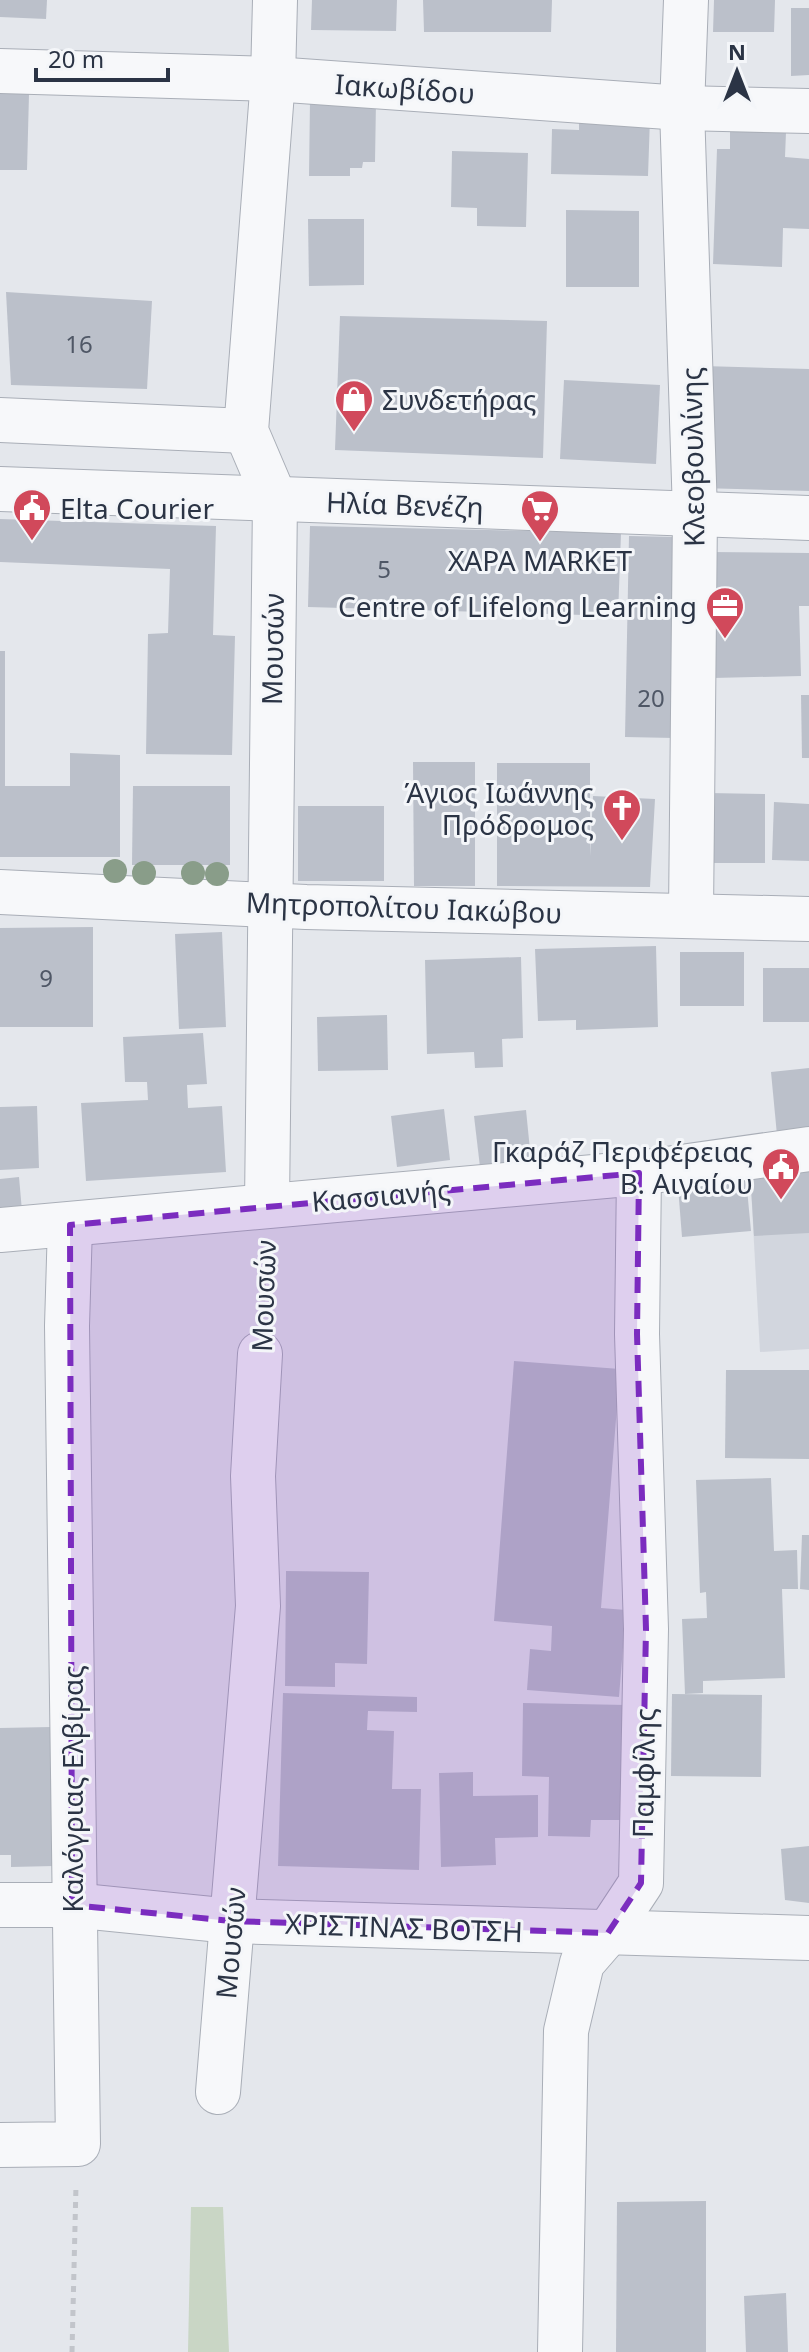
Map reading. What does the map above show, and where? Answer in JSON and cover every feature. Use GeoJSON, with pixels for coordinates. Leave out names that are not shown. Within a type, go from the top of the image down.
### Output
{"type":"FeatureCollection","features":[{"type":"Feature","properties":{"kind":"street"},"geometry":{"type":"LineString","coordinates":[[275,0],[273,79],[246,431],[275,499]]}},
{"type":"Feature","properties":{"kind":"street","name":"Κλεοβουλίνης"},"geometry":{"type":"LineString","coordinates":[[686,0],[682,108],[695,513],[691,914]]}},
{"type":"Feature","properties":{"kind":"street","name":"Ιακωβίδου"},"geometry":{"type":"LineString","coordinates":[[0,71],[273,79],[682,108],[809,111]]}},
{"type":"Feature","properties":{"kind":"street"},"geometry":{"type":"LineString","coordinates":[[0,420],[246,431]]}},
{"type":"Feature","properties":{"kind":"street","name":"Ηλία Βενέζη"},"geometry":{"type":"LineString","coordinates":[[0,489],[809,518]]}},
{"type":"Feature","properties":{"kind":"street","name":"Μουσών"},"geometry":{"type":"LineString","coordinates":[[267,1205],[268,904],[275,499]]}},
{"type":"Feature","properties":{"kind":"street","name":"Μητροπολίτου Ιακώβου"},"geometry":{"type":"LineString","coordinates":[[0,892],[268,904],[809,919]]}},
{"type":"Feature","properties":{"kind":"street","name":"Κασσιανής"},"geometry":{"type":"LineString","coordinates":[[0,1230],[639,1173],[809,1149]]}},
{"type":"Feature","properties":{"kind":"street","name":"Παμφίλης"},"geometry":{"type":"LineString","coordinates":[[560,2352],[566,2031],[582,1963],[608,1933],[641,1883],[646,1629],[637,1334],[639,1173]]}},
{"type":"Feature","properties":{"kind":"street","name":"Καλόγριας Ελβίρας"},"geometry":{"type":"LineString","coordinates":[[70,1225],[67,1326],[72,1905],[78,2144]]}},
{"type":"Feature","properties":{"kind":"street","name":"Μουσών"},"geometry":{"type":"LineString","coordinates":[[218,2092],[258,1606],[253,1476],[260,1354]]}},
{"type":"Feature","properties":{"kind":"street","name":"ΧΡΙΣΤΙΝΑΣ ΒΟΤΣΗ"},"geometry":{"type":"LineString","coordinates":[[0,1905],[72,1905],[231,1921],[809,1938]]}},
{"type":"Feature","properties":{"kind":"street"},"geometry":{"type":"LineString","coordinates":[[0,2145],[78,2144]]}},
{"type":"Feature","properties":{"kind":"path","name":"Μουσών"},"geometry":{"type":"LineString","coordinates":[[260,1354],[267,1205]]}},
{"type":"Feature","properties":{"kind":"path"},"geometry":{"type":"LineString","coordinates":[[72,2352],[78,2144]]}},
{"type":"Feature","properties":{"kind":"highlighted area"},"geometry":{"type":"Polygon","coordinates":[[[639,1173],[637,1334],[646,1629],[641,1883],[608,1933],[231,1921],[72,1905],[70,1225],[639,1173]]]}},
{"type":"Feature","properties":{"kind":"shaded area"},"geometry":{"type":"Polygon","coordinates":[[[809,1167],[809,1349],[760,1352],[750,1170],[809,1167]]]}},
{"type":"Feature","properties":{"kind":"green space"},"geometry":{"type":"Polygon","coordinates":[[[191,2207],[223,2207],[229,2352],[188,2352],[191,2207]]]}},
{"type":"Feature","properties":{"kind":"building"},"geometry":{"type":"Polygon","coordinates":[[[0,0],[47,0],[46,19],[0,17],[0,0]]]}},
{"type":"Feature","properties":{"kind":"building"},"geometry":{"type":"Polygon","coordinates":[[[312,0],[397,0],[396,31],[311,30],[312,0]]]}},
{"type":"Feature","properties":{"kind":"building"},"geometry":{"type":"Polygon","coordinates":[[[423,0],[552,0],[551,32],[424,32],[423,0]]]}},
{"type":"Feature","properties":{"kind":"building"},"geometry":{"type":"Polygon","coordinates":[[[714,0],[775,0],[774,32],[713,32],[714,0]]]}},
{"type":"Feature","properties":{"kind":"building"},"geometry":{"type":"Polygon","coordinates":[[[791,8],[809,8],[809,75],[791,76],[791,8]]]}},
{"type":"Feature","properties":{"kind":"building"},"geometry":{"type":"Polygon","coordinates":[[[0,94],[29,94],[27,170],[0,170],[0,94]]]}},
{"type":"Feature","properties":{"kind":"building"},"geometry":{"type":"Polygon","coordinates":[[[310,100],[376,101],[375,162],[363,162],[362,168],[350,168],[350,176],[309,176],[310,100]]]}},
{"type":"Feature","properties":{"kind":"building"},"geometry":{"type":"Polygon","coordinates":[[[579,116],[650,118],[648,176],[551,174],[552,129],[579,130],[579,116]]]}},
{"type":"Feature","properties":{"kind":"building"},"geometry":{"type":"Polygon","coordinates":[[[730,130],[786,132],[785,157],[809,159],[809,229],[783,228],[782,267],[713,264],[717,149],[730,149],[730,130]]]}},
{"type":"Feature","properties":{"kind":"building"},"geometry":{"type":"Polygon","coordinates":[[[452,151],[528,153],[526,227],[477,226],[477,208],[451,207],[452,151]]]}},
{"type":"Feature","properties":{"kind":"building"},"geometry":{"type":"Polygon","coordinates":[[[566,210],[639,211],[639,287],[566,287],[566,210]]]}},
{"type":"Feature","properties":{"kind":"building"},"geometry":{"type":"Polygon","coordinates":[[[308,219],[364,219],[364,285],[309,286],[308,219]]]}},
{"type":"Feature","properties":{"kind":"building"},"geometry":{"type":"Polygon","coordinates":[[[6,292],[152,301],[147,389],[11,385],[6,292]]]}},
{"type":"Feature","properties":{"kind":"building"},"geometry":{"type":"Polygon","coordinates":[[[340,316],[547,321],[543,458],[335,450],[340,316]]]}},
{"type":"Feature","properties":{"kind":"building"},"geometry":{"type":"Polygon","coordinates":[[[703,366],[809,369],[809,491],[700,488],[703,366]]]}},
{"type":"Feature","properties":{"kind":"building"},"geometry":{"type":"Polygon","coordinates":[[[564,380],[660,385],[656,464],[560,459],[564,380]]]}},
{"type":"Feature","properties":{"kind":"building"},"geometry":{"type":"Polygon","coordinates":[[[0,519],[216,526],[213,635],[235,636],[232,755],[146,754],[148,634],[168,633],[170,569],[0,562],[0,519]]]}},
{"type":"Feature","properties":{"kind":"building"},"geometry":{"type":"Polygon","coordinates":[[[310,526],[621,533],[618,616],[308,607],[310,526]]]}},
{"type":"Feature","properties":{"kind":"building"},"geometry":{"type":"Polygon","coordinates":[[[629,536],[680,537],[674,738],[625,737],[629,536]]]}},
{"type":"Feature","properties":{"kind":"building"},"geometry":{"type":"Polygon","coordinates":[[[711,552],[809,553],[809,606],[799,606],[801,676],[713,678],[711,552]]]}},
{"type":"Feature","properties":{"kind":"building"},"geometry":{"type":"Polygon","coordinates":[[[0,651],[5,651],[5,786],[70,786],[70,753],[120,755],[120,857],[0,857],[0,651]]]}},
{"type":"Feature","properties":{"kind":"building"},"geometry":{"type":"Polygon","coordinates":[[[801,695],[809,695],[809,758],[802,758],[801,695]]]}},
{"type":"Feature","properties":{"kind":"building"},"geometry":{"type":"Polygon","coordinates":[[[413,762],[475,762],[475,886],[414,886],[413,762]]]}},
{"type":"Feature","properties":{"kind":"building"},"geometry":{"type":"Polygon","coordinates":[[[497,763],[590,763],[590,856],[593,796],[655,799],[650,887],[497,886],[497,763]]]}},
{"type":"Feature","properties":{"kind":"building"},"geometry":{"type":"Polygon","coordinates":[[[133,786],[230,786],[230,865],[132,865],[133,786]]]}},
{"type":"Feature","properties":{"kind":"building"},"geometry":{"type":"Polygon","coordinates":[[[708,793],[765,794],[765,863],[708,863],[708,793]]]}},
{"type":"Feature","properties":{"kind":"building"},"geometry":{"type":"Polygon","coordinates":[[[774,802],[809,804],[809,861],[772,860],[774,802]]]}},
{"type":"Feature","properties":{"kind":"building"},"geometry":{"type":"Polygon","coordinates":[[[298,806],[384,806],[384,881],[298,881],[298,806]]]}},
{"type":"Feature","properties":{"kind":"building"},"geometry":{"type":"Polygon","coordinates":[[[93,927],[93,1027],[0,1027],[0,928],[93,927]]]}},
{"type":"Feature","properties":{"kind":"building"},"geometry":{"type":"Polygon","coordinates":[[[222,932],[226,1027],[179,1029],[175,934],[222,932]]]}},
{"type":"Feature","properties":{"kind":"building"},"geometry":{"type":"Polygon","coordinates":[[[656,946],[658,1027],[576,1030],[576,1020],[538,1021],[535,949],[656,946]]]}},
{"type":"Feature","properties":{"kind":"building"},"geometry":{"type":"Polygon","coordinates":[[[680,952],[744,952],[744,1006],[680,1006],[680,952]]]}},
{"type":"Feature","properties":{"kind":"building"},"geometry":{"type":"Polygon","coordinates":[[[521,957],[523,1038],[502,1039],[503,1067],[475,1068],[474,1052],[427,1054],[425,960],[521,957]]]}},
{"type":"Feature","properties":{"kind":"building"},"geometry":{"type":"Polygon","coordinates":[[[763,968],[809,968],[809,1022],[763,1022],[763,968]]]}},
{"type":"Feature","properties":{"kind":"building"},"geometry":{"type":"Polygon","coordinates":[[[387,1015],[388,1070],[318,1071],[317,1017],[387,1015]]]}},
{"type":"Feature","properties":{"kind":"building"},"geometry":{"type":"Polygon","coordinates":[[[203,1033],[207,1084],[187,1085],[188,1108],[222,1106],[226,1172],[86,1181],[81,1103],[148,1100],[147,1082],[125,1082],[123,1037],[203,1033]]]}},
{"type":"Feature","properties":{"kind":"building"},"geometry":{"type":"Polygon","coordinates":[[[809,1068],[809,1132],[777,1135],[771,1072],[809,1068]]]}},
{"type":"Feature","properties":{"kind":"building"},"geometry":{"type":"Polygon","coordinates":[[[37,1106],[39,1168],[0,1170],[0,1107],[37,1106]]]}},
{"type":"Feature","properties":{"kind":"building"},"geometry":{"type":"Polygon","coordinates":[[[444,1109],[450,1160],[397,1167],[391,1116],[444,1109]]]}},
{"type":"Feature","properties":{"kind":"building"},"geometry":{"type":"Polygon","coordinates":[[[526,1110],[531,1160],[480,1167],[474,1116],[526,1110]]]}},
{"type":"Feature","properties":{"kind":"building","name":"Γκαράζ Περιφέρειας Β. Αιγαίου"},"geometry":{"type":"Polygon","coordinates":[[[809,1167],[809,1233],[754,1236],[750,1170],[809,1167]]]}},
{"type":"Feature","properties":{"kind":"building"},"geometry":{"type":"Polygon","coordinates":[[[745,1168],[751,1231],[682,1237],[677,1174],[745,1168]]]}},
{"type":"Feature","properties":{"kind":"building"},"geometry":{"type":"Polygon","coordinates":[[[19,1177],[22,1211],[0,1213],[0,1179],[19,1177]]]}},
{"type":"Feature","properties":{"kind":"building"},"geometry":{"type":"Polygon","coordinates":[[[514,1361],[620,1369],[601,1608],[626,1610],[619,1697],[527,1690],[530,1649],[551,1651],[552,1626],[494,1621],[514,1361]]]}},
{"type":"Feature","properties":{"kind":"building"},"geometry":{"type":"Polygon","coordinates":[[[726,1370],[809,1370],[809,1459],[725,1458],[726,1370]]]}},
{"type":"Feature","properties":{"kind":"building"},"geometry":{"type":"Polygon","coordinates":[[[771,1478],[774,1551],[797,1550],[798,1589],[782,1589],[785,1678],[703,1681],[703,1693],[685,1694],[682,1619],[707,1618],[706,1592],[700,1593],[696,1480],[771,1478]]]}},
{"type":"Feature","properties":{"kind":"building"},"geometry":{"type":"Polygon","coordinates":[[[802,1535],[809,1535],[809,1590],[800,1589],[802,1535]]]}},
{"type":"Feature","properties":{"kind":"building"},"geometry":{"type":"Polygon","coordinates":[[[286,1571],[369,1572],[367,1664],[335,1663],[335,1687],[285,1686],[286,1571]]]}},
{"type":"Feature","properties":{"kind":"building"},"geometry":{"type":"Polygon","coordinates":[[[283,1693],[417,1697],[417,1712],[368,1711],[367,1730],[394,1731],[392,1789],[421,1789],[419,1870],[278,1866],[283,1693]]]}},
{"type":"Feature","properties":{"kind":"building"},"geometry":{"type":"Polygon","coordinates":[[[672,1694],[762,1695],[761,1777],[671,1776],[672,1694]]]}},
{"type":"Feature","properties":{"kind":"building"},"geometry":{"type":"Polygon","coordinates":[[[523,1703],[627,1705],[625,1820],[591,1820],[590,1837],[548,1836],[549,1777],[522,1776],[523,1703]]]}},
{"type":"Feature","properties":{"kind":"building"},"geometry":{"type":"Polygon","coordinates":[[[51,1727],[54,1866],[11,1867],[11,1855],[0,1855],[0,1728],[51,1727]]]}},
{"type":"Feature","properties":{"kind":"building"},"geometry":{"type":"Polygon","coordinates":[[[473,1772],[473,1796],[538,1795],[538,1837],[495,1838],[496,1865],[441,1867],[439,1773],[473,1772]]]}},
{"type":"Feature","properties":{"kind":"building"},"geometry":{"type":"Polygon","coordinates":[[[809,1846],[809,1903],[785,1900],[781,1849],[809,1846]]]}},
{"type":"Feature","properties":{"kind":"building"},"geometry":{"type":"Polygon","coordinates":[[[706,2201],[706,2352],[616,2352],[617,2202],[706,2201]]]}},
{"type":"Feature","properties":{"kind":"building"},"geometry":{"type":"Polygon","coordinates":[[[786,2293],[788,2352],[746,2352],[744,2296],[786,2293]]]}},
{"type":"Feature","properties":{"kind":"place","name":"Συνδετήρας"},"geometry":{"type":"Point","coordinates":[354,433]}},
{"type":"Feature","properties":{"kind":"place","name":"Elta Courier"},"geometry":{"type":"Point","coordinates":[32,542]}},
{"type":"Feature","properties":{"kind":"place","name":"XAPA MARKET"},"geometry":{"type":"Point","coordinates":[540,543]}},
{"type":"Feature","properties":{"kind":"place","name":"Centre of Lifelong Learning"},"geometry":{"type":"Point","coordinates":[725,640]}},
{"type":"Feature","properties":{"kind":"place","name":"Άγιος Ιωάννης Πρόδρομος"},"geometry":{"type":"Point","coordinates":[622,842]}},
{"type":"Feature","properties":{"kind":"place","name":"Γκαράζ Περιφέρειας Β. Αιγαίου"},"geometry":{"type":"Point","coordinates":[781,1201]}}]}
